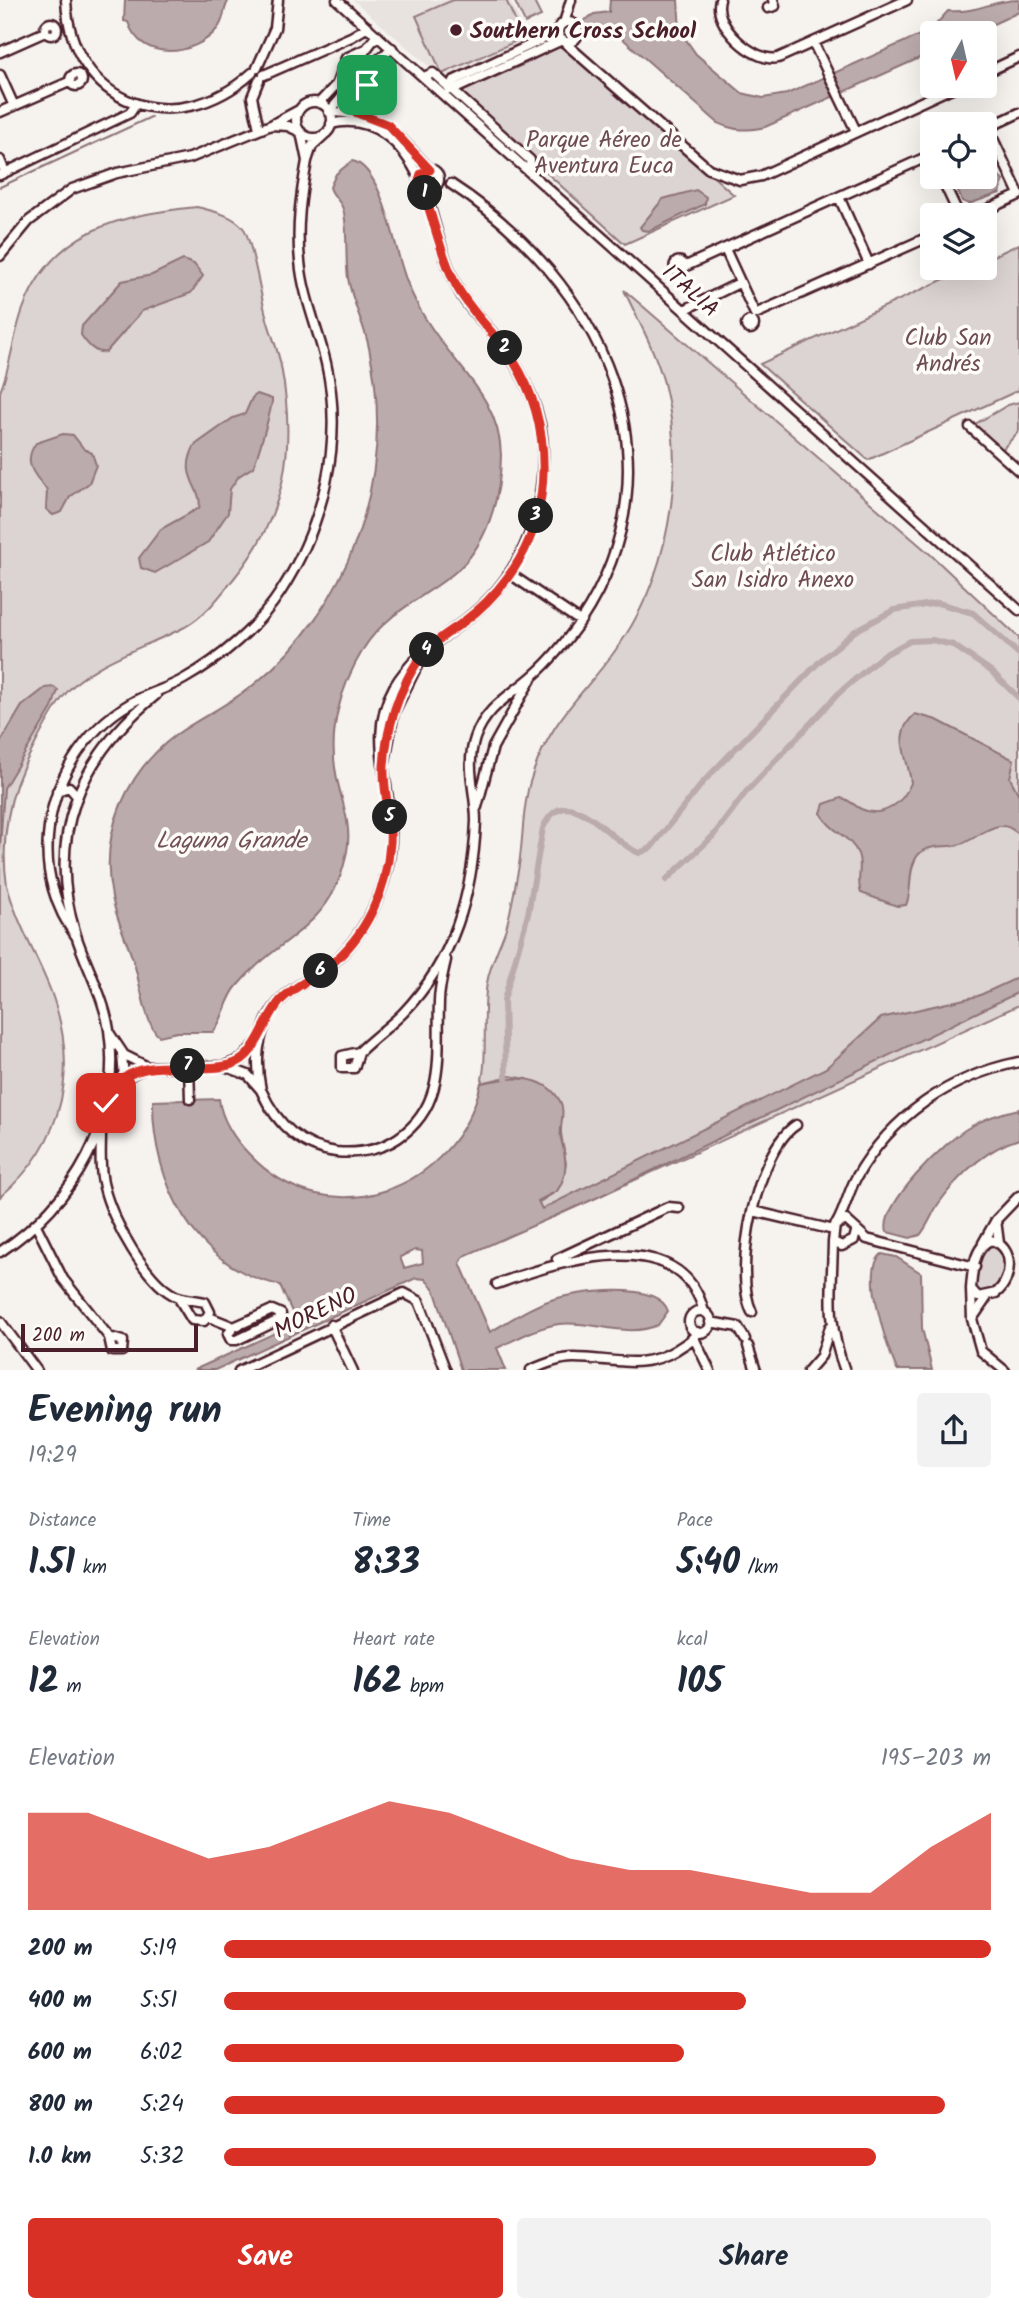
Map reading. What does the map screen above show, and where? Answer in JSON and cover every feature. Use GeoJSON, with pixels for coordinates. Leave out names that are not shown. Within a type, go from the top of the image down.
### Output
{"type":"FeatureCollection","features":[{"type":"Feature","properties":{"kind":"street"},"geometry":{"type":"LineString","coordinates":[[66,0],[69,25],[78,53],[107,88],[136,104],[179,110],[209,102],[258,75],[351,37],[368,27]]}},
{"type":"Feature","properties":{"kind":"street"},"geometry":{"type":"LineString","coordinates":[[259,129],[252,97],[271,38],[278,0]]}},
{"type":"Feature","properties":{"kind":"street","name":"ITALIA"},"geometry":{"type":"LineString","coordinates":[[337,0],[424,77],[448,92],[531,173],[1019,610]]}},
{"type":"Feature","properties":{"kind":"street"},"geometry":{"type":"LineString","coordinates":[[720,0],[720,21],[758,58],[778,58],[908,0],[916,0]]}},
{"type":"Feature","properties":{"kind":"street"},"geometry":{"type":"LineString","coordinates":[[561,38],[571,2]]}},
{"type":"Feature","properties":{"kind":"street"},"geometry":{"type":"LineString","coordinates":[[571,2],[579,33],[576,39],[581,55]]}},
{"type":"Feature","properties":{"kind":"street"},"geometry":{"type":"LineString","coordinates":[[564,23],[575,24]]}},
{"type":"Feature","properties":{"kind":"street"},"geometry":{"type":"LineString","coordinates":[[0,52],[45,32],[52,35],[57,28],[69,25]]}},
{"type":"Feature","properties":{"kind":"street"},"geometry":{"type":"LineString","coordinates":[[319,103],[337,85],[344,61],[354,53],[366,49],[377,35]]}},
{"type":"Feature","properties":{"kind":"street"},"geometry":{"type":"LineString","coordinates":[[561,38],[709,169],[732,179],[754,179],[929,98]]}},
{"type":"Feature","properties":{"kind":"street"},"geometry":{"type":"LineString","coordinates":[[448,92],[519,55],[561,38],[576,39]]}},
{"type":"Feature","properties":{"kind":"street"},"geometry":{"type":"LineString","coordinates":[[813,42],[856,131]]}},
{"type":"Feature","properties":{"kind":"street"},"geometry":{"type":"LineString","coordinates":[[76,936],[66,884],[66,840],[76,800],[96,757],[119,727],[161,691],[223,652],[270,606],[305,547],[324,494],[332,420],[326,366],[300,263],[299,218],[307,161],[312,146],[331,124],[330,111],[392,48]]}},
{"type":"Feature","properties":{"kind":"street"},"geometry":{"type":"LineString","coordinates":[[998,67],[1019,57]]}},
{"type":"Feature","properties":{"kind":"street"},"geometry":{"type":"LineString","coordinates":[[0,75],[14,106]]}},
{"type":"Feature","properties":{"kind":"street"},"geometry":{"type":"LineString","coordinates":[[0,112],[69,82]]}},
{"type":"Feature","properties":{"kind":"street"},"geometry":{"type":"LineString","coordinates":[[345,93],[345,105],[350,112]]}},
{"type":"Feature","properties":{"kind":"street"},"geometry":{"type":"LineString","coordinates":[[0,256],[29,220],[72,189],[117,173],[190,158],[271,125],[308,103],[319,103],[330,111],[350,112],[388,125],[433,171],[509,228],[551,271],[596,336],[616,386],[627,448],[623,514],[606,572],[580,621],[534,675],[515,703],[493,747],[476,810],[470,885],[448,952],[439,998],[440,1066],[435,1092],[418,1121],[391,1142],[356,1153],[334,1151],[309,1144],[276,1119],[261,1090],[248,1075],[247,1055]]}},
{"type":"Feature","properties":{"kind":"street"},"geometry":{"type":"LineString","coordinates":[[0,160],[3,173],[130,113],[136,104]]}},
{"type":"Feature","properties":{"kind":"street"},"geometry":{"type":"LineString","coordinates":[[299,110],[296,121],[307,161]]}},
{"type":"Feature","properties":{"kind":"street"},"geometry":{"type":"LineString","coordinates":[[997,124],[1019,113]]}},
{"type":"Feature","properties":{"kind":"street"},"geometry":{"type":"LineString","coordinates":[[224,1066],[247,1055],[260,1039],[280,1002],[340,956],[373,909],[386,872],[390,841],[384,767],[390,724],[398,699],[424,653],[479,609],[510,574],[530,537],[540,502],[543,449],[538,419],[524,380],[513,360],[456,284],[441,249],[421,183],[404,153],[380,131],[348,121],[331,124]]}},
{"type":"Feature","properties":{"kind":"street"},"geometry":{"type":"LineString","coordinates":[[271,125],[288,126],[315,138],[325,134]]}},
{"type":"Feature","properties":{"kind":"street"},"geometry":{"type":"LineString","coordinates":[[997,150],[1019,195],[997,205]]}},
{"type":"Feature","properties":{"kind":"street"},"geometry":{"type":"LineString","coordinates":[[686,266],[920,160]]}},
{"type":"Feature","properties":{"kind":"street"},"geometry":{"type":"LineString","coordinates":[[421,183],[421,174],[433,171]]}},
{"type":"Feature","properties":{"kind":"street"},"geometry":{"type":"LineString","coordinates":[[428,201],[435,187],[433,171]]}},
{"type":"Feature","properties":{"kind":"street"},"geometry":{"type":"LineString","coordinates":[[421,183],[435,187],[451,184]]}},
{"type":"Feature","properties":{"kind":"street"},"geometry":{"type":"LineString","coordinates":[[839,197],[869,264]]}},
{"type":"Feature","properties":{"kind":"street"},"geometry":{"type":"LineString","coordinates":[[724,249],[754,317],[920,240]]}},
{"type":"Feature","properties":{"kind":"street"},"geometry":{"type":"LineString","coordinates":[[684,310],[739,284]]}},
{"type":"Feature","properties":{"kind":"street"},"geometry":{"type":"LineString","coordinates":[[970,427],[1019,471]]}},
{"type":"Feature","properties":{"kind":"street"},"geometry":{"type":"LineString","coordinates":[[510,574],[580,621]]}},
{"type":"Feature","properties":{"kind":"street"},"geometry":{"type":"LineString","coordinates":[[476,810],[470,779],[474,740],[486,717],[505,696],[534,675]]}},
{"type":"Feature","properties":{"kind":"street"},"geometry":{"type":"LineString","coordinates":[[161,691],[133,701],[110,718],[79,751],[56,794],[47,844],[52,886],[62,915],[76,936],[95,980],[109,1031],[108,1080],[101,1130],[101,1171],[111,1208],[130,1245],[167,1290],[178,1297],[205,1302],[210,1311],[209,1317],[204,1321],[192,1320],[178,1297]]}},
{"type":"Feature","properties":{"kind":"street"},"geometry":{"type":"LineString","coordinates":[[505,696],[512,698],[515,703]]}},
{"type":"Feature","properties":{"kind":"street"},"geometry":{"type":"LineString","coordinates":[[110,718],[116,719],[119,727]]}},
{"type":"Feature","properties":{"kind":"street"},"geometry":{"type":"LineString","coordinates":[[470,779],[476,784],[483,781]]}},
{"type":"Feature","properties":{"kind":"street"},"geometry":{"type":"LineString","coordinates":[[56,794],[69,787],[76,800]]}},
{"type":"Feature","properties":{"kind":"street"},"geometry":{"type":"LineString","coordinates":[[56,794],[64,806],[76,800]]}},
{"type":"Feature","properties":{"kind":"street"},"geometry":{"type":"LineString","coordinates":[[52,886],[59,889],[66,884]]}},
{"type":"Feature","properties":{"kind":"street"},"geometry":{"type":"LineString","coordinates":[[359,1052],[392,1024],[420,993],[448,952]]}},
{"type":"Feature","properties":{"kind":"street"},"geometry":{"type":"LineString","coordinates":[[420,993],[431,993],[439,998]]}},
{"type":"Feature","properties":{"kind":"street"},"geometry":{"type":"LineString","coordinates":[[106,1103],[122,1080],[124,1055],[109,1031]]}},
{"type":"Feature","properties":{"kind":"street"},"geometry":{"type":"LineString","coordinates":[[260,1039],[258,1072],[261,1090]]}},
{"type":"Feature","properties":{"kind":"street"},"geometry":{"type":"LineString","coordinates":[[109,1054],[114,1051],[148,1067]]}},
{"type":"Feature","properties":{"kind":"street"},"geometry":{"type":"LineString","coordinates":[[247,1055],[258,1056]]}},
{"type":"Feature","properties":{"kind":"street"},"geometry":{"type":"LineString","coordinates":[[845,1370],[831,1321],[829,1287],[832,1256],[837,1244],[835,1226],[845,1208],[851,1187],[868,1159],[911,1112],[961,1081],[1019,1062]]}},
{"type":"Feature","properties":{"kind":"street"},"geometry":{"type":"LineString","coordinates":[[189,1066],[190,1100]]}},
{"type":"Feature","properties":{"kind":"street"},"geometry":{"type":"LineString","coordinates":[[108,1080],[122,1080],[148,1067],[224,1066],[253,1076],[258,1072]]}},
{"type":"Feature","properties":{"kind":"street"},"geometry":{"type":"LineString","coordinates":[[752,1312],[745,1290],[753,1211],[782,1136],[796,1125]]}},
{"type":"Feature","properties":{"kind":"street"},"geometry":{"type":"LineString","coordinates":[[0,1252],[36,1225],[62,1197],[84,1164],[101,1130]]}},
{"type":"Feature","properties":{"kind":"street"},"geometry":{"type":"LineString","coordinates":[[84,1164],[101,1171]]}},
{"type":"Feature","properties":{"kind":"street"},"geometry":{"type":"LineString","coordinates":[[1005,1370],[981,1351],[972,1319],[971,1289],[981,1247],[996,1220],[1019,1196]]}},
{"type":"Feature","properties":{"kind":"street"},"geometry":{"type":"LineString","coordinates":[[497,1284],[538,1268],[668,1207],[679,1208]]}},
{"type":"Feature","properties":{"kind":"street"},"geometry":{"type":"LineString","coordinates":[[845,1208],[855,1236]]}},
{"type":"Feature","properties":{"kind":"street"},"geometry":{"type":"LineString","coordinates":[[753,1211],[835,1226],[848,1221]]}},
{"type":"Feature","properties":{"kind":"street"},"geometry":{"type":"LineString","coordinates":[[972,1319],[987,1297],[1001,1289],[1009,1276],[1009,1260],[999,1243],[996,1220]]}},
{"type":"Feature","properties":{"kind":"street"},"geometry":{"type":"LineString","coordinates":[[36,1225],[63,1279],[109,1337]]}},
{"type":"Feature","properties":{"kind":"street"},"geometry":{"type":"LineString","coordinates":[[837,1244],[855,1236],[975,1267]]}},
{"type":"Feature","properties":{"kind":"street"},"geometry":{"type":"LineString","coordinates":[[596,1240],[600,1256]]}},
{"type":"Feature","properties":{"kind":"street"},"geometry":{"type":"LineString","coordinates":[[981,1247],[991,1240],[999,1243]]}},
{"type":"Feature","properties":{"kind":"street"},"geometry":{"type":"LineString","coordinates":[[538,1268],[600,1256],[629,1256],[664,1265],[681,1274],[694,1288],[710,1322],[737,1327],[756,1370]]}},
{"type":"Feature","properties":{"kind":"street"},"geometry":{"type":"LineString","coordinates":[[971,1289],[978,1297],[987,1297]]}},
{"type":"Feature","properties":{"kind":"street","name":"MORENO"},"geometry":{"type":"LineString","coordinates":[[245,1369],[331,1325],[398,1295],[410,1293],[419,1301],[446,1370]]}},
{"type":"Feature","properties":{"kind":"street"},"geometry":{"type":"LineString","coordinates":[[209,1317],[234,1327],[272,1310],[281,1314],[279,1320],[237,1340],[231,1340],[228,1334],[234,1327]]}},
{"type":"Feature","properties":{"kind":"street"},"geometry":{"type":"LineString","coordinates":[[704,1312],[697,1311],[690,1318],[689,1325],[710,1370]]}},
{"type":"Feature","properties":{"kind":"street"},"geometry":{"type":"LineString","coordinates":[[0,1321],[37,1370]]}},
{"type":"Feature","properties":{"kind":"street"},"geometry":{"type":"LineString","coordinates":[[808,1370],[821,1356],[831,1321]]}},
{"type":"Feature","properties":{"kind":"street"},"geometry":{"type":"LineString","coordinates":[[531,1370],[551,1362],[573,1358],[648,1363],[667,1356],[706,1330],[710,1322]]}},
{"type":"Feature","properties":{"kind":"street"},"geometry":{"type":"LineString","coordinates":[[331,1325],[352,1370]]}},
{"type":"Feature","properties":{"kind":"street"},"geometry":{"type":"LineString","coordinates":[[821,1356],[831,1355],[841,1360]]}},
{"type":"Feature","properties":{"kind":"shaded area","name":"Southern Cross School"},"geometry":{"type":"Polygon","coordinates":[[[353,0],[510,0],[530,41],[443,79],[353,0]]]}},
{"type":"Feature","properties":{"kind":"green space","name":"Southern Cross School"},"geometry":{"type":"Polygon","coordinates":[[[453,0],[506,0],[523,38],[442,74],[416,16],[453,0]]]}},
{"type":"Feature","properties":{"kind":"green space"},"geometry":{"type":"Polygon","coordinates":[[[514,0],[533,0],[541,16],[525,23],[514,0]]]}},
{"type":"Feature","properties":{"kind":"green space","name":"Parque Aéreo de Aventura Euca"},"geometry":{"type":"Polygon","coordinates":[[[558,45],[565,46],[734,195],[625,244],[459,93],[529,62],[558,45]]]}},
{"type":"Feature","properties":{"kind":"green space"},"geometry":{"type":"Polygon","coordinates":[[[197,207],[235,220],[247,235],[280,360],[287,424],[283,478],[266,528],[253,553],[218,598],[200,617],[185,627],[120,656],[87,674],[74,685],[49,717],[23,768],[8,817],[5,851],[7,885],[50,989],[59,1018],[65,1075],[61,1102],[52,1128],[22,1175],[0,1197],[0,392],[23,309],[36,282],[52,260],[92,231],[116,222],[169,210],[197,207]]]}},
{"type":"Feature","properties":{"kind":"green space","name":"Club San Andrés"},"geometry":{"type":"Polygon","coordinates":[[[1019,244],[1019,390],[868,460],[760,364],[942,280],[997,280],[997,254],[1019,244]]]}},
{"type":"Feature","properties":{"kind":"green space","name":"Club Atlético San Isidro Anexo"},"geometry":{"type":"Polygon","coordinates":[[[624,290],[931,555],[1019,638],[1019,1005],[554,1217],[554,1206],[539,1209],[538,1203],[557,1191],[566,1164],[555,1096],[546,1087],[510,1076],[481,1083],[486,994],[490,969],[511,909],[527,794],[537,761],[555,728],[632,625],[660,560],[668,525],[674,453],[671,417],[656,359],[624,290]]]}},
{"type":"Feature","properties":{"kind":"green space"},"geometry":{"type":"Polygon","coordinates":[[[1019,402],[1019,431],[999,453],[970,427],[1008,405],[1019,402]]]}},
{"type":"Feature","properties":{"kind":"green space"},"geometry":{"type":"Polygon","coordinates":[[[986,1244],[997,1244],[1005,1261],[1005,1272],[995,1288],[978,1293],[974,1287],[979,1259],[986,1244]]]}},
{"type":"Feature","properties":{"kind":"water"},"geometry":{"type":"Polygon","coordinates":[[[125,0],[229,0],[220,26],[207,38],[196,45],[169,51],[144,44],[135,35],[128,22],[124,21],[125,0]]]}},
{"type":"Feature","properties":{"kind":"water"},"geometry":{"type":"Polygon","coordinates":[[[610,0],[678,0],[680,31],[696,54],[742,93],[763,98],[787,94],[920,35],[920,58],[765,127],[741,130],[718,123],[614,31],[596,36],[583,27],[582,22],[594,14],[609,12],[610,0]]]}},
{"type":"Feature","properties":{"kind":"water"},"geometry":{"type":"Polygon","coordinates":[[[1019,0],[1019,12],[998,22],[939,21],[948,11],[969,10],[1000,2],[1019,0]]]}},
{"type":"Feature","properties":{"kind":"water","name":"Laguna Grande"},"geometry":{"type":"Polygon","coordinates":[[[352,161],[362,166],[371,176],[378,190],[405,276],[422,312],[479,391],[495,420],[501,455],[495,504],[483,536],[465,563],[383,625],[364,648],[348,678],[335,728],[334,762],[347,823],[348,842],[340,877],[330,898],[318,914],[254,968],[237,986],[213,1032],[177,1032],[159,1036],[146,1012],[135,965],[112,897],[109,873],[113,827],[131,785],[159,749],[177,734],[257,682],[289,652],[328,600],[356,541],[374,469],[376,397],[369,348],[348,278],[345,215],[330,187],[336,174],[352,161]]]}},
{"type":"Feature","properties":{"kind":"water"},"geometry":{"type":"Polygon","coordinates":[[[997,173],[1003,181],[1000,193],[972,203],[962,201],[957,189],[997,189],[997,173]]]}},
{"type":"Feature","properties":{"kind":"water"},"geometry":{"type":"Polygon","coordinates":[[[696,190],[706,197],[705,204],[649,231],[642,230],[640,227],[663,199],[696,190]]]}},
{"type":"Feature","properties":{"kind":"water"},"geometry":{"type":"Polygon","coordinates":[[[183,260],[194,264],[203,276],[191,293],[142,311],[106,352],[95,350],[86,342],[81,335],[82,326],[122,281],[152,275],[183,260]]]}},
{"type":"Feature","properties":{"kind":"water"},"geometry":{"type":"Polygon","coordinates":[[[257,394],[272,399],[270,411],[253,467],[239,476],[230,489],[228,513],[208,542],[155,573],[141,568],[139,558],[161,529],[199,508],[200,501],[189,466],[195,445],[233,418],[245,414],[252,398],[257,394]]]}},
{"type":"Feature","properties":{"kind":"water"},"geometry":{"type":"Polygon","coordinates":[[[63,434],[73,435],[84,449],[92,453],[96,465],[89,483],[70,497],[62,512],[53,515],[46,509],[47,490],[31,468],[30,456],[36,443],[63,434]]]}},
{"type":"Feature","properties":{"kind":"water"},"geometry":{"type":"Polygon","coordinates":[[[54,687],[58,690],[52,708],[4,788],[0,849],[0,743],[22,706],[45,688],[54,687]]]}},
{"type":"Feature","properties":{"kind":"water"},"geometry":{"type":"Polygon","coordinates":[[[915,714],[937,720],[1014,760],[1010,778],[1019,795],[1019,834],[1008,827],[1000,826],[961,844],[925,850],[913,864],[906,905],[897,906],[861,893],[860,864],[855,848],[821,813],[824,804],[841,798],[861,809],[877,812],[891,807],[903,797],[911,783],[902,738],[908,722],[915,714]]]}},
{"type":"Feature","properties":{"kind":"water"},"geometry":{"type":"Polygon","coordinates":[[[1019,977],[1019,992],[594,1199],[464,1256],[460,1263],[490,1332],[529,1309],[554,1299],[616,1291],[649,1295],[661,1301],[668,1311],[658,1325],[646,1329],[622,1330],[584,1324],[559,1324],[527,1334],[497,1348],[506,1370],[461,1370],[434,1289],[425,1279],[416,1278],[215,1370],[194,1370],[297,1323],[280,1285],[250,1275],[224,1260],[202,1240],[184,1217],[170,1190],[160,1161],[153,1101],[219,1099],[226,1122],[239,1142],[249,1154],[281,1180],[315,1194],[351,1197],[386,1190],[418,1175],[446,1151],[467,1120],[481,1083],[502,1079],[534,1081],[553,1091],[562,1109],[561,1134],[565,1172],[557,1191],[538,1201],[542,1209],[826,1068],[881,1018],[978,996],[1019,977]],[[415,1250],[400,1257],[404,1268],[423,1263],[422,1251],[415,1250]]]}},
{"type":"Feature","properties":{"kind":"water"},"geometry":{"type":"Polygon","coordinates":[[[1019,1109],[1019,1139],[995,1149],[964,1173],[939,1203],[920,1235],[910,1238],[887,1232],[887,1220],[903,1191],[945,1146],[980,1121],[1019,1109]]]}},
{"type":"Feature","properties":{"kind":"water"},"geometry":{"type":"Polygon","coordinates":[[[882,1254],[896,1257],[921,1273],[922,1328],[932,1370],[897,1370],[882,1328],[875,1292],[876,1263],[882,1254]]]}},
{"type":"Feature","properties":{"kind":"waterway"},"geometry":{"type":"LineString","coordinates":[[0,187],[151,117]]}},
{"type":"Feature","properties":{"kind":"waterway"},"geometry":{"type":"LineString","coordinates":[[506,1078],[504,1000],[528,914],[543,828],[553,814],[564,808],[576,810],[639,853],[651,848],[705,780],[821,660],[855,631],[894,610],[938,603],[973,613],[1019,654]]}},
{"type":"Feature","properties":{"kind":"waterway"},"geometry":{"type":"LineString","coordinates":[[666,880],[713,836],[746,792],[839,693],[882,656],[910,641],[932,640],[953,645],[991,671],[1019,698]]}},
{"type":"Feature","properties":{"kind":"place","name":"Southern Cross School"},"geometry":{"type":"Point","coordinates":[456,30]}},
{"type":"Feature","properties":{"kind":"route"},"geometry":{"type":"LineString","coordinates":[[106,1103],[124,1078],[148,1067],[224,1066],[243,1059],[260,1039],[270,1015],[280,1002],[292,990],[327,967],[352,943],[373,909],[390,852],[391,829],[384,767],[390,724],[398,699],[424,653],[479,609],[510,574],[522,555],[536,518],[541,492],[543,449],[531,397],[513,360],[464,299],[449,270],[419,180],[421,174],[430,170],[388,125],[347,109],[345,93],[367,85]]}}]}
